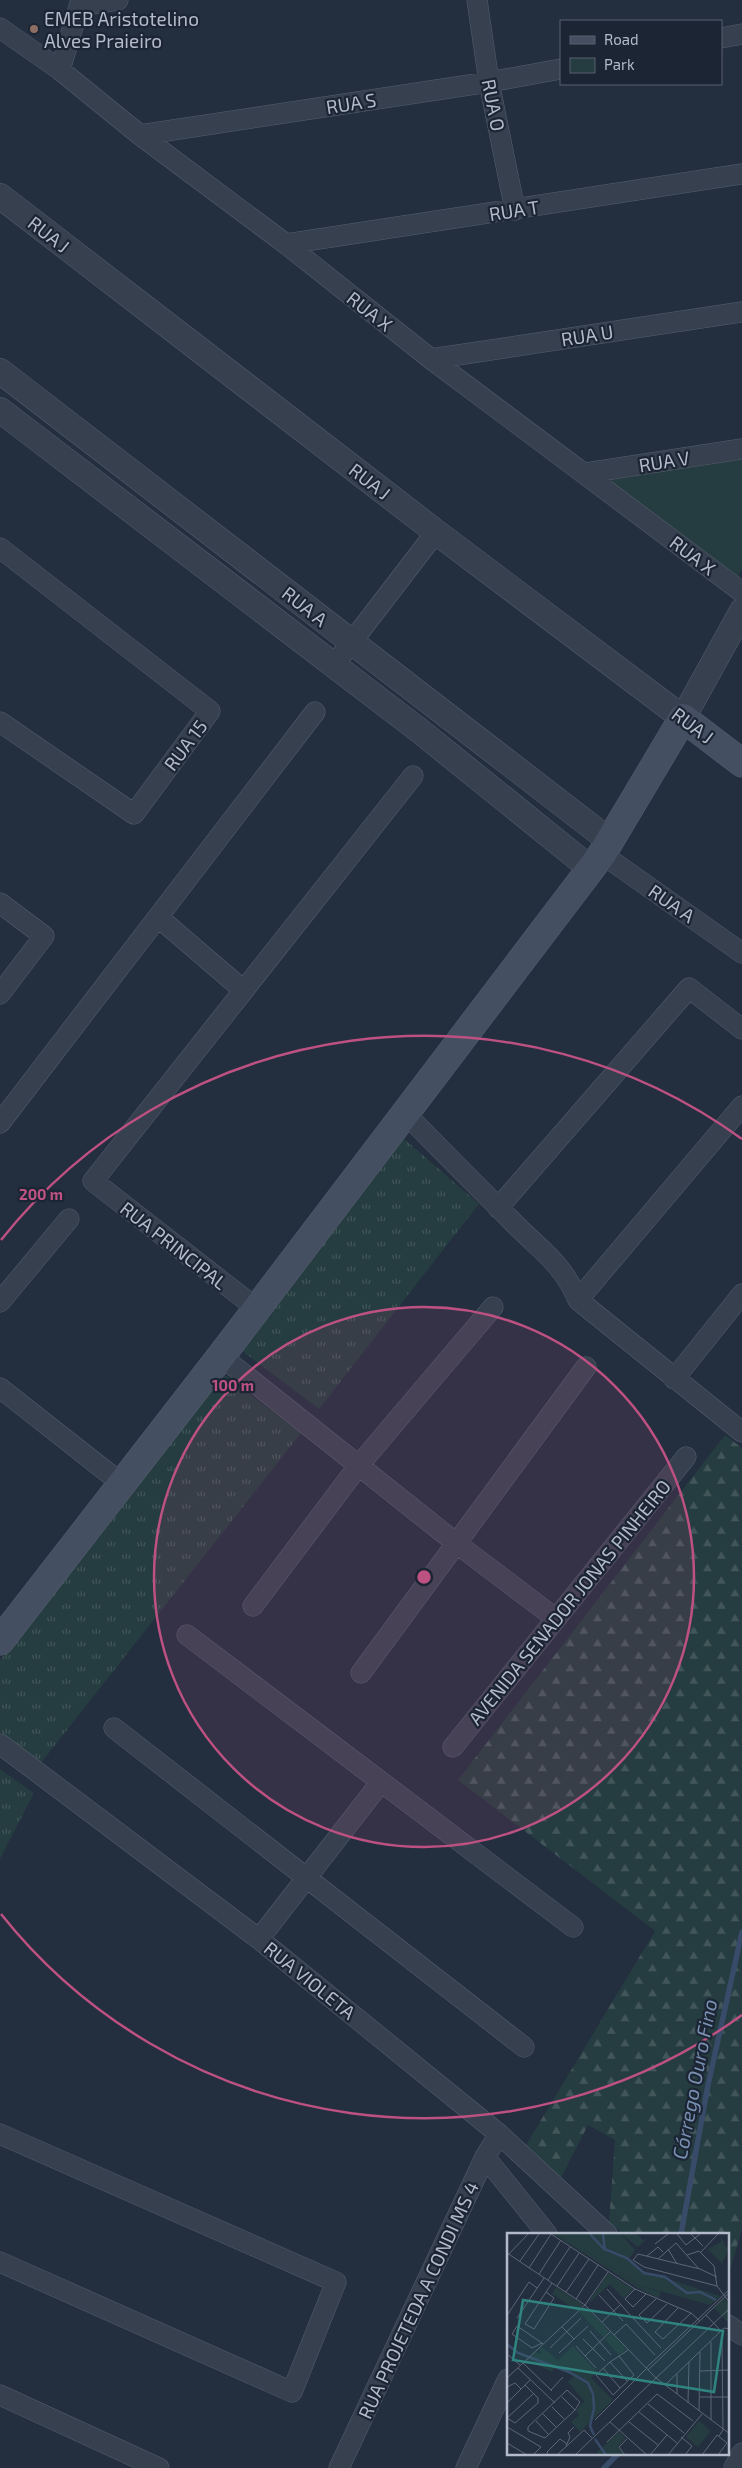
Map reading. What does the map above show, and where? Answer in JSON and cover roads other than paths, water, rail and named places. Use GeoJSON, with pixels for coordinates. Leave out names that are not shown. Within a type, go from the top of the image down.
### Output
{"type":"FeatureCollection","features":[{"type":"Feature","properties":{"kind":"main road","name":"RUA J"},"geometry":{"type":"LineString","coordinates":[[683,718],[742,763]]}},
{"type":"Feature","properties":{"kind":"main road"},"geometry":{"type":"LineString","coordinates":[[0,1640],[222,1356],[256,1308],[601,855],[683,718]]}},
{"type":"Feature","properties":{"kind":"street"},"geometry":{"type":"LineString","coordinates":[[60,70],[80,3],[118,0]]}},
{"type":"Feature","properties":{"kind":"street","name":"RUA O"},"geometry":{"type":"LineString","coordinates":[[477,0],[489,82],[515,210]]}},
{"type":"Feature","properties":{"kind":"street","name":"RUA X"},"geometry":{"type":"LineString","coordinates":[[0,29],[60,70],[140,135],[286,244],[431,359],[586,473],[742,592]]}},
{"type":"Feature","properties":{"kind":"street"},"geometry":{"type":"LineString","coordinates":[[722,38],[742,34]]}},
{"type":"Feature","properties":{"kind":"street","name":"RUA S"},"geometry":{"type":"LineString","coordinates":[[140,135],[489,82],[560,69]]}},
{"type":"Feature","properties":{"kind":"street","name":"RUA T"},"geometry":{"type":"LineString","coordinates":[[286,244],[742,174]]}},
{"type":"Feature","properties":{"kind":"street","name":"RUA J"},"geometry":{"type":"LineString","coordinates":[[0,196],[436,532],[683,718]]}},
{"type":"Feature","properties":{"kind":"street","name":"RUA U"},"geometry":{"type":"LineString","coordinates":[[431,359],[742,312]]}},
{"type":"Feature","properties":{"kind":"street","name":"RUA A"},"geometry":{"type":"LineString","coordinates":[[0,371],[352,643],[601,855]]}},
{"type":"Feature","properties":{"kind":"street","name":"RUA A"},"geometry":{"type":"LineString","coordinates":[[0,410],[420,731],[742,953]]}},
{"type":"Feature","properties":{"kind":"street","name":"RUA V"},"geometry":{"type":"LineString","coordinates":[[586,473],[742,449]]}},
{"type":"Feature","properties":{"kind":"street"},"geometry":{"type":"LineString","coordinates":[[334,665],[436,532]]}},
{"type":"Feature","properties":{"kind":"street"},"geometry":{"type":"LineString","coordinates":[[203,565],[220,541]]}},
{"type":"Feature","properties":{"kind":"street","name":"RUA 15"},"geometry":{"type":"LineString","coordinates":[[0,548],[210,711],[134,814],[0,722]]}},
{"type":"Feature","properties":{"kind":"street"},"geometry":{"type":"LineString","coordinates":[[683,718],[742,611]]}},
{"type":"Feature","properties":{"kind":"street"},"geometry":{"type":"LineString","coordinates":[[0,1123],[315,712]]}},
{"type":"Feature","properties":{"kind":"street"},"geometry":{"type":"LineString","coordinates":[[158,917],[242,990],[413,776]]}},
{"type":"Feature","properties":{"kind":"street"},"geometry":{"type":"LineString","coordinates":[[0,903],[44,936],[0,994]]}},
{"type":"Feature","properties":{"kind":"street"},"geometry":{"type":"LineString","coordinates":[[498,1208],[689,988],[742,1029]]}},
{"type":"Feature","properties":{"kind":"street","name":"RUA PRINCIPAL"},"geometry":{"type":"LineString","coordinates":[[242,990],[92,1181],[256,1308]]}},
{"type":"Feature","properties":{"kind":"street"},"geometry":{"type":"LineString","coordinates":[[578,1300],[742,1106]]}},
{"type":"Feature","properties":{"kind":"street"},"geometry":{"type":"LineString","coordinates":[[405,1113],[498,1208],[552,1259],[569,1279],[578,1300],[742,1432]]}},
{"type":"Feature","properties":{"kind":"street"},"geometry":{"type":"LineString","coordinates":[[0,1302],[69,1220]]}},
{"type":"Feature","properties":{"kind":"street"},"geometry":{"type":"LineString","coordinates":[[674,1378],[742,1294]]}},
{"type":"Feature","properties":{"kind":"street"},"geometry":{"type":"LineString","coordinates":[[253,1606],[359,1465],[493,1307]]}},
{"type":"Feature","properties":{"kind":"street"},"geometry":{"type":"LineString","coordinates":[[222,1356],[456,1543],[555,1618]]}},
{"type":"Feature","properties":{"kind":"street"},"geometry":{"type":"LineString","coordinates":[[361,1674],[586,1367]]}},
{"type":"Feature","properties":{"kind":"street"},"geometry":{"type":"LineString","coordinates":[[0,1388],[121,1483]]}},
{"type":"Feature","properties":{"kind":"street","name":"AVENIDA SENADOR JONAS PINHEIRO"},"geometry":{"type":"LineString","coordinates":[[452,1747],[686,1457]]}},
{"type":"Feature","properties":{"kind":"street"},"geometry":{"type":"LineString","coordinates":[[187,1635],[573,1927]]}},
{"type":"Feature","properties":{"kind":"street"},"geometry":{"type":"LineString","coordinates":[[114,1728],[306,1880],[524,2047]]}},
{"type":"Feature","properties":{"kind":"street","name":"RUA VIOLETA"},"geometry":{"type":"LineString","coordinates":[[0,1744],[259,1939],[499,2134],[606,2233]]}},
{"type":"Feature","properties":{"kind":"street"},"geometry":{"type":"LineString","coordinates":[[259,1939],[380,1782]]}},
{"type":"Feature","properties":{"kind":"street"},"geometry":{"type":"LineString","coordinates":[[0,2134],[336,2282],[292,2392],[0,2262]]}},
{"type":"Feature","properties":{"kind":"street","name":"RUA PROJETEDA A CONDI MS 4"},"geometry":{"type":"LineString","coordinates":[[339,2468],[485,2157],[499,2134]]}},
{"type":"Feature","properties":{"kind":"street"},"geometry":{"type":"LineString","coordinates":[[485,2157],[546,2233]]}},
{"type":"Feature","properties":{"kind":"street"},"geometry":{"type":"LineString","coordinates":[[730,2325],[742,2334]]}},
{"type":"Feature","properties":{"kind":"street"},"geometry":{"type":"LineString","coordinates":[[466,2468],[507,2381]]}},
{"type":"Feature","properties":{"kind":"street"},"geometry":{"type":"LineString","coordinates":[[0,2395],[159,2468]]}},
{"type":"Feature","properties":{"kind":"street"},"geometry":{"type":"LineString","coordinates":[[734,2468],[742,2453]]}},
{"type":"Feature","properties":{"kind":"waterway","name":"Córrego Ouro Fino"},"geometry":{"type":"LineString","coordinates":[[681,2233],[708,2085],[742,1932]]}},
{"type":"Feature","properties":{"kind":"waterway","name":"Córrego Ouro Fino"},"geometry":{"type":"LineString","coordinates":[[604,2468],[616,2456]]}},
{"type":"Feature","properties":{"kind":"place","name":"EMEB Aristotelino Alves Praieiro"},"geometry":{"type":"Point","coordinates":[34,29]}}]}
